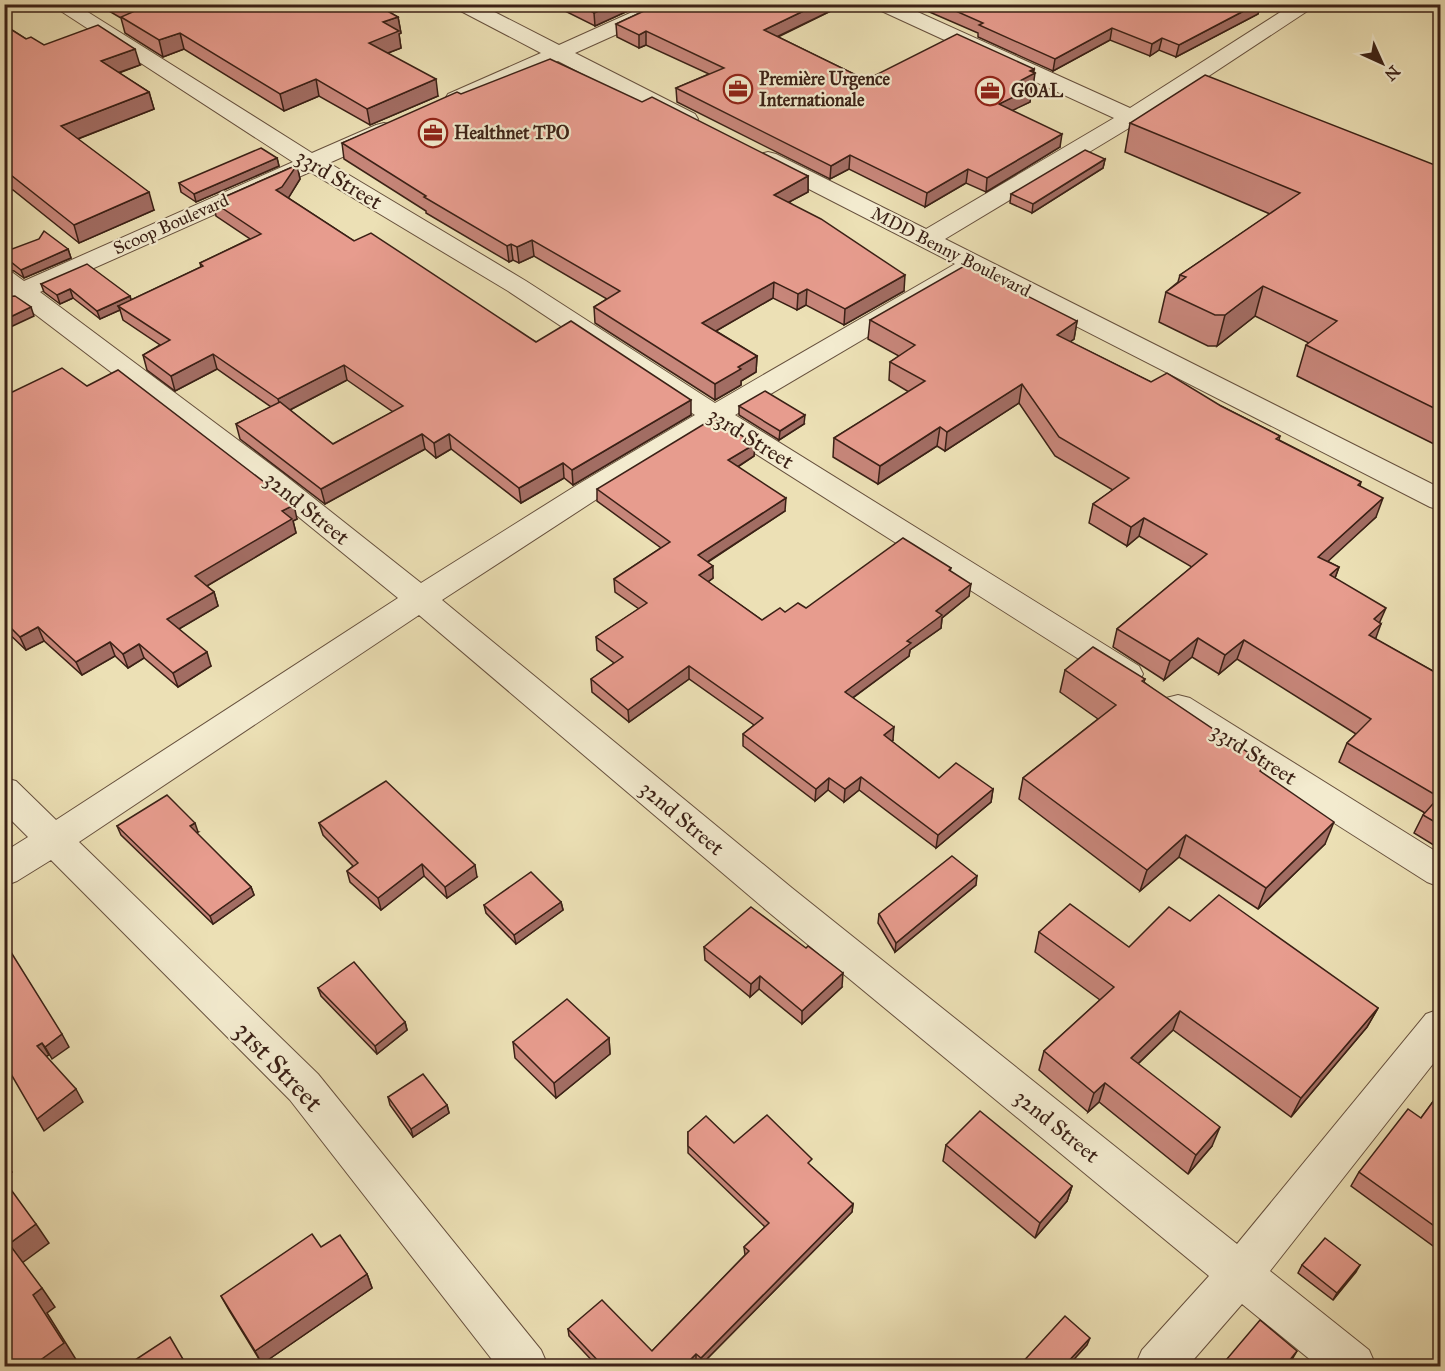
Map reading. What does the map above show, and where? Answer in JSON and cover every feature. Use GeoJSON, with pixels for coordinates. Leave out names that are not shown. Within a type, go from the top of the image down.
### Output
{"type":"FeatureCollection","features":[{"type":"Feature","properties":{"kind":"street","name":"33rd Street"},"geometry":{"type":"LineString","coordinates":[[60,4],[310,162],[517,286],[716,416],[1440,872]]}},
{"type":"Feature","properties":{"kind":"street"},"geometry":{"type":"LineString","coordinates":[[462,4],[704,127]]}},
{"type":"Feature","properties":{"kind":"street"},"geometry":{"type":"LineString","coordinates":[[436,108],[668,4]]}},
{"type":"Feature","properties":{"kind":"street"},"geometry":{"type":"LineString","coordinates":[[1269,4],[1300,9]]}},
{"type":"Feature","properties":{"kind":"street"},"geometry":{"type":"LineString","coordinates":[[901,7],[1131,117]]}},
{"type":"Feature","properties":{"kind":"street"},"geometry":{"type":"LineString","coordinates":[[926,240],[1131,117],[1300,9]]}},
{"type":"Feature","properties":{"kind":"street","name":"Scoop Boulevard"},"geometry":{"type":"LineString","coordinates":[[10,289],[405,121]]}},
{"type":"Feature","properties":{"kind":"street","name":"MDD Benny Boulevard"},"geometry":{"type":"LineString","coordinates":[[747,148],[973,264],[1153,352],[1440,500]]}},
{"type":"Feature","properties":{"kind":"street"},"geometry":{"type":"LineString","coordinates":[[4,872],[420,598],[588,491],[973,264]]}},
{"type":"Feature","properties":{"kind":"street","name":"32nd Street"},"geometry":{"type":"LineString","coordinates":[[10,289],[272,480],[420,598],[779,899],[1353,1366]]}},
{"type":"Feature","properties":{"kind":"street","name":"31st Street"},"geometry":{"type":"LineString","coordinates":[[4,791],[304,1087],[525,1366]]}},
{"type":"Feature","properties":{"kind":"street"},"geometry":{"type":"LineString","coordinates":[[1158,1366],[1239,1275],[1440,1026]]}},
{"type":"Feature","properties":{"kind":"building"},"geometry":{"type":"Polygon","coordinates":[[[122,4],[375,4],[398,17],[383,22],[399,31],[369,43],[436,79],[367,109],[316,79],[280,94],[180,33],[159,40],[121,17],[135,11],[122,4]]]}},
{"type":"Feature","properties":{"kind":"building"},"geometry":{"type":"Polygon","coordinates":[[[577,4],[614,4],[594,13],[577,4]]]}},
{"type":"Feature","properties":{"kind":"building"},"geometry":{"type":"Polygon","coordinates":[[[659,4],[818,4],[764,30],[866,80],[957,34],[1034,69],[1030,71],[1035,73],[1018,82],[1032,88],[999,104],[1062,134],[987,178],[968,169],[927,193],[850,155],[831,166],[676,88],[724,68],[646,31],[639,35],[616,24],[659,4]]]}},
{"type":"Feature","properties":{"kind":"building"},"geometry":{"type":"Polygon","coordinates":[[[940,4],[1257,4],[1179,45],[1162,38],[1152,44],[1112,28],[1055,59],[979,25],[983,23],[940,4]]]}},
{"type":"Feature","properties":{"kind":"building"},"geometry":{"type":"Polygon","coordinates":[[[4,25],[26,39],[31,37],[44,45],[98,25],[135,49],[101,61],[149,92],[61,126],[149,192],[74,225],[7,172],[4,172],[4,25]]]}},
{"type":"Feature","properties":{"kind":"building"},"geometry":{"type":"Polygon","coordinates":[[[550,59],[642,102],[652,97],[808,176],[774,195],[821,219],[905,275],[845,309],[807,289],[798,294],[774,282],[702,323],[757,356],[738,367],[741,369],[715,384],[594,307],[620,291],[532,240],[517,247],[511,244],[507,246],[424,197],[426,196],[342,143],[457,92],[461,94],[550,59]]]}},
{"type":"Feature","properties":{"kind":"building"},"geometry":{"type":"Polygon","coordinates":[[[1205,75],[1440,167],[1440,411],[1306,345],[1337,321],[1263,286],[1225,315],[1215,315],[1166,292],[1186,277],[1180,275],[1300,193],[1130,123],[1205,75]]]}},
{"type":"Feature","properties":{"kind":"building"},"geometry":{"type":"Polygon","coordinates":[[[261,148],[277,158],[194,194],[179,183],[261,148]]]}},
{"type":"Feature","properties":{"kind":"building"},"geometry":{"type":"Polygon","coordinates":[[[1085,150],[1105,159],[1033,204],[1011,194],[1085,150]]]}},
{"type":"Feature","properties":{"kind":"building"},"geometry":{"type":"Polygon","coordinates":[[[297,165],[282,187],[276,190],[354,241],[371,233],[536,342],[571,321],[691,400],[572,470],[563,463],[519,488],[449,434],[434,443],[422,434],[321,489],[236,424],[280,402],[333,444],[403,406],[344,365],[278,399],[213,354],[171,376],[143,355],[170,340],[118,306],[203,266],[200,263],[261,234],[213,202],[297,165]]]}},
{"type":"Feature","properties":{"kind":"building"},"geometry":{"type":"Polygon","coordinates":[[[44,231],[68,249],[21,270],[11,262],[4,261],[4,252],[39,239],[44,231]]]}},
{"type":"Feature","properties":{"kind":"building"},"geometry":{"type":"Polygon","coordinates":[[[87,264],[130,296],[97,311],[70,289],[57,295],[41,284],[87,264]]]}},
{"type":"Feature","properties":{"kind":"building"},"geometry":{"type":"Polygon","coordinates":[[[966,265],[1077,321],[1057,335],[1151,382],[1167,373],[1221,406],[1280,436],[1276,439],[1361,482],[1358,485],[1383,498],[1318,557],[1339,567],[1330,575],[1386,608],[1374,619],[1381,624],[1369,635],[1440,675],[1440,825],[1423,815],[1439,797],[1347,743],[1371,719],[1244,640],[1225,655],[1198,638],[1170,661],[1117,629],[1207,554],[1144,518],[1131,527],[1093,504],[1129,478],[1059,437],[1022,384],[947,432],[940,427],[880,466],[834,438],[925,381],[890,362],[915,345],[870,320],[966,265]]]}},
{"type":"Feature","properties":{"kind":"building"},"geometry":{"type":"Polygon","coordinates":[[[15,296],[31,307],[4,320],[4,297],[15,296]]]}},
{"type":"Feature","properties":{"kind":"building"},"geometry":{"type":"Polygon","coordinates":[[[62,368],[87,386],[118,370],[294,505],[282,511],[292,519],[195,576],[214,592],[167,619],[207,652],[173,673],[139,644],[123,654],[110,642],[76,662],[38,627],[20,637],[4,621],[4,396],[62,368]]]}},
{"type":"Feature","properties":{"kind":"building"},"geometry":{"type":"Polygon","coordinates":[[[765,391],[805,415],[780,431],[739,406],[765,391]]]}},
{"type":"Feature","properties":{"kind":"building"},"geometry":{"type":"Polygon","coordinates":[[[714,418],[755,444],[728,460],[786,498],[698,555],[713,566],[699,575],[762,620],[780,608],[785,612],[798,603],[806,608],[903,538],[951,568],[949,570],[971,584],[936,611],[942,615],[907,641],[911,643],[845,692],[894,727],[884,735],[939,778],[956,763],[993,789],[938,835],[861,777],[845,789],[829,778],[816,789],[743,734],[763,718],[689,666],[628,710],[591,679],[623,657],[596,637],[647,603],[614,579],[670,542],[597,489],[714,418]]]}},
{"type":"Feature","properties":{"kind":"building"},"geometry":{"type":"Polygon","coordinates":[[[1093,647],[1145,679],[1142,681],[1265,764],[1260,771],[1334,822],[1266,888],[1186,835],[1147,870],[1023,778],[1116,705],[1065,670],[1093,647]]]}},
{"type":"Feature","properties":{"kind":"building"},"geometry":{"type":"Polygon","coordinates":[[[386,781],[475,865],[445,887],[422,864],[378,898],[347,871],[358,863],[319,823],[386,781]]]}},
{"type":"Feature","properties":{"kind":"building"},"geometry":{"type":"Polygon","coordinates":[[[167,795],[195,823],[190,826],[251,887],[210,916],[117,826],[167,795]]]}},
{"type":"Feature","properties":{"kind":"building"},"geometry":{"type":"Polygon","coordinates":[[[952,856],[977,876],[896,943],[879,914],[952,856]]]}},
{"type":"Feature","properties":{"kind":"building"},"geometry":{"type":"Polygon","coordinates":[[[531,872],[561,902],[514,935],[484,905],[531,872]]]}},
{"type":"Feature","properties":{"kind":"building"},"geometry":{"type":"Polygon","coordinates":[[[1219,895],[1378,1008],[1301,1098],[1180,1011],[1131,1058],[1220,1127],[1196,1155],[1105,1083],[1094,1093],[1044,1051],[1114,987],[1039,932],[1070,904],[1129,947],[1169,907],[1190,921],[1219,895]]]}},
{"type":"Feature","properties":{"kind":"building"},"geometry":{"type":"Polygon","coordinates":[[[751,907],[843,973],[802,1011],[760,976],[751,984],[704,947],[751,907]]]}},
{"type":"Feature","properties":{"kind":"building"},"geometry":{"type":"Polygon","coordinates":[[[4,943],[62,1034],[45,1047],[42,1043],[37,1046],[76,1089],[37,1119],[4,1062],[4,943]]]}},
{"type":"Feature","properties":{"kind":"building"},"geometry":{"type":"Polygon","coordinates":[[[354,962],[405,1022],[375,1046],[318,988],[354,962]]]}},
{"type":"Feature","properties":{"kind":"building"},"geometry":{"type":"Polygon","coordinates":[[[567,999],[609,1038],[554,1083],[513,1042],[567,999]]]}},
{"type":"Feature","properties":{"kind":"building"},"geometry":{"type":"Polygon","coordinates":[[[423,1074],[447,1105],[411,1129],[388,1097],[423,1074]]]}},
{"type":"Feature","properties":{"kind":"building"},"geometry":{"type":"Polygon","coordinates":[[[1440,1092],[1440,1230],[1359,1172],[1408,1109],[1421,1118],[1440,1092]]]}},
{"type":"Feature","properties":{"kind":"building"},"geometry":{"type":"Polygon","coordinates":[[[980,1111],[1072,1186],[1040,1223],[946,1145],[980,1111]]]}},
{"type":"Feature","properties":{"kind":"building"},"geometry":{"type":"Polygon","coordinates":[[[767,1115],[812,1159],[808,1163],[853,1204],[701,1358],[696,1354],[684,1366],[603,1366],[568,1329],[602,1300],[652,1351],[749,1251],[744,1247],[769,1223],[688,1146],[688,1132],[706,1116],[734,1143],[767,1115]]]}},
{"type":"Feature","properties":{"kind":"building"},"geometry":{"type":"Polygon","coordinates":[[[4,1180],[36,1224],[9,1244],[42,1288],[33,1295],[64,1343],[32,1366],[16,1366],[4,1347],[4,1180]]]}},
{"type":"Feature","properties":{"kind":"building"},"geometry":{"type":"Polygon","coordinates":[[[312,1234],[321,1247],[340,1235],[367,1274],[255,1351],[221,1296],[312,1234]]]}},
{"type":"Feature","properties":{"kind":"building"},"geometry":{"type":"Polygon","coordinates":[[[1325,1238],[1360,1265],[1337,1293],[1302,1265],[1325,1238]]]}},
{"type":"Feature","properties":{"kind":"building"},"geometry":{"type":"Polygon","coordinates":[[[1065,1316],[1090,1338],[1064,1366],[1019,1366],[1065,1316]]]}},
{"type":"Feature","properties":{"kind":"building"},"geometry":{"type":"Polygon","coordinates":[[[1260,1320],[1297,1351],[1285,1366],[1221,1366],[1260,1320]]]}},
{"type":"Feature","properties":{"kind":"building"},"geometry":{"type":"Polygon","coordinates":[[[170,1337],[187,1366],[139,1366],[135,1360],[170,1337]]]}},
{"type":"Feature","properties":{"kind":"place","name":"Première Urgence Internationale"},"geometry":{"type":"Point","coordinates":[738,89]}},
{"type":"Feature","properties":{"kind":"place","name":"GOAL"},"geometry":{"type":"Point","coordinates":[990,91]}},
{"type":"Feature","properties":{"kind":"place","name":"Healthnet TPO"},"geometry":{"type":"Point","coordinates":[433,133]}}]}
